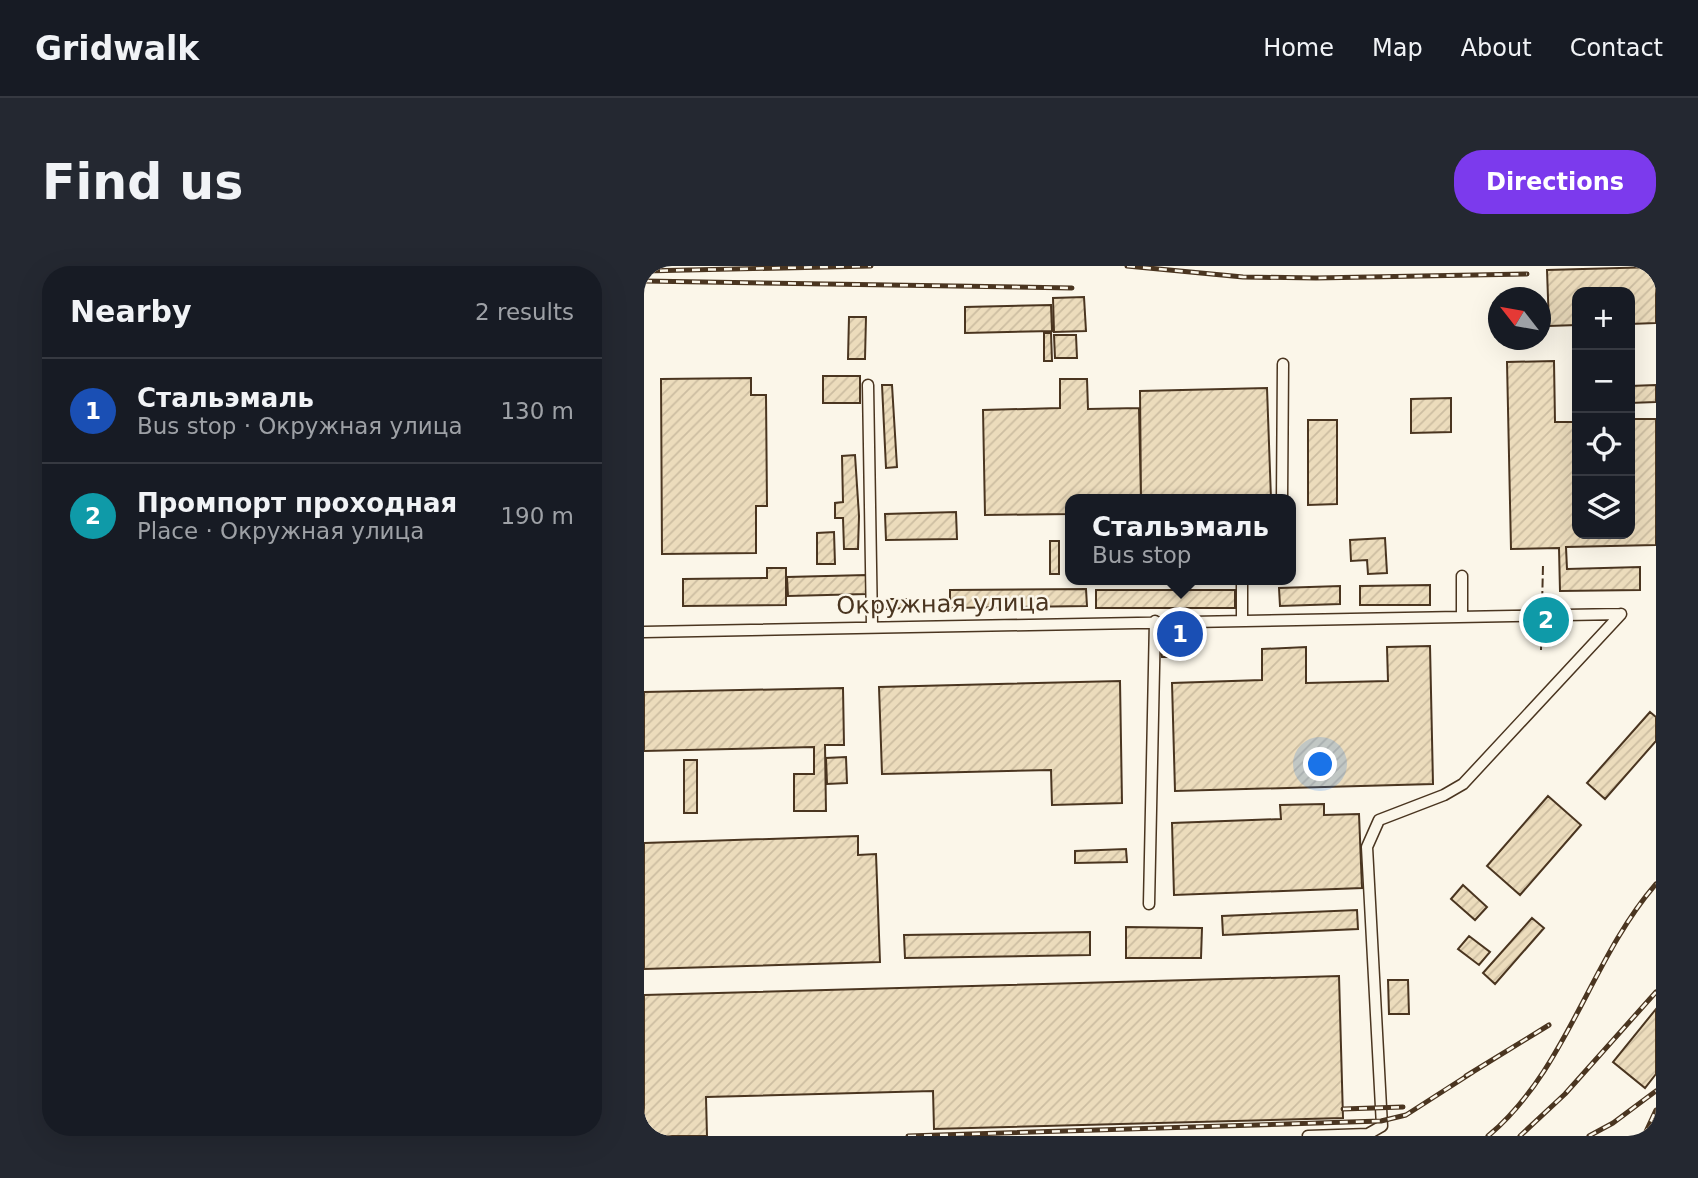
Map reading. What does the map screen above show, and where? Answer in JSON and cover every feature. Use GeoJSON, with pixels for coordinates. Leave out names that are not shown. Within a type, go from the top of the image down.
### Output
{"type":"FeatureCollection","features":[{"type":"Feature","properties":{"kind":"street"},"geometry":{"type":"LineString","coordinates":[[1282,494],[1283,364]]}},
{"type":"Feature","properties":{"kind":"street"},"geometry":{"type":"LineString","coordinates":[[867,385],[872,626]]}},
{"type":"Feature","properties":{"kind":"street"},"geometry":{"type":"LineString","coordinates":[[1462,576],[1462,616]]}},
{"type":"Feature","properties":{"kind":"street"},"geometry":{"type":"LineString","coordinates":[[1242,585],[1242,619]]}},
{"type":"Feature","properties":{"kind":"street","name":"Окружная улица"},"geometry":{"type":"LineString","coordinates":[[644,632],[1621,614],[1463,784],[1407,811],[1391,814],[1379,820],[1373,829],[1367,847],[1382,1126],[1368,1134],[1308,1136]]}},
{"type":"Feature","properties":{"kind":"street"},"geometry":{"type":"LineString","coordinates":[[1149,904],[1155,621]]}},
{"type":"Feature","properties":{"kind":"building"},"geometry":{"type":"Polygon","coordinates":[[[1656,267],[1656,323],[1635,324],[1635,287],[1572,287],[1572,325],[1551,326],[1551,287],[1548,287],[1547,270],[1656,267]]]}},
{"type":"Feature","properties":{"kind":"building"},"geometry":{"type":"Polygon","coordinates":[[[1084,297],[1086,331],[1054,332],[1053,298],[1084,297]]]}},
{"type":"Feature","properties":{"kind":"building"},"geometry":{"type":"Polygon","coordinates":[[[1051,305],[1052,331],[965,333],[965,307],[1051,305]]]}},
{"type":"Feature","properties":{"kind":"building"},"geometry":{"type":"Polygon","coordinates":[[[849,317],[866,317],[865,359],[848,359],[849,317]]]}},
{"type":"Feature","properties":{"kind":"building"},"geometry":{"type":"Polygon","coordinates":[[[1044,333],[1051,333],[1052,361],[1044,361],[1044,333]]]}},
{"type":"Feature","properties":{"kind":"building"},"geometry":{"type":"Polygon","coordinates":[[[1054,335],[1076,335],[1077,358],[1055,358],[1054,335]]]}},
{"type":"Feature","properties":{"kind":"building"},"geometry":{"type":"Polygon","coordinates":[[[1554,361],[1555,422],[1572,422],[1572,539],[1635,539],[1635,419],[1656,419],[1656,545],[1566,547],[1567,569],[1640,567],[1640,590],[1560,591],[1559,548],[1511,549],[1507,362],[1554,361]]]}},
{"type":"Feature","properties":{"kind":"building"},"geometry":{"type":"Polygon","coordinates":[[[823,376],[860,376],[860,403],[823,403],[823,376]]]}},
{"type":"Feature","properties":{"kind":"building"},"geometry":{"type":"Polygon","coordinates":[[[751,378],[751,395],[766,395],[767,506],[756,506],[756,553],[662,554],[661,379],[751,378]]]}},
{"type":"Feature","properties":{"kind":"building"},"geometry":{"type":"Polygon","coordinates":[[[1060,379],[1087,379],[1088,409],[1139,408],[1141,494],[1065,494],[1065,514],[985,515],[983,410],[1060,408],[1060,379]]]}},
{"type":"Feature","properties":{"kind":"building"},"geometry":{"type":"Polygon","coordinates":[[[882,385],[892,385],[897,467],[886,468],[882,385]]]}},
{"type":"Feature","properties":{"kind":"building"},"geometry":{"type":"Polygon","coordinates":[[[1656,385],[1656,402],[1635,403],[1635,386],[1656,385]]]}},
{"type":"Feature","properties":{"kind":"building"},"geometry":{"type":"Polygon","coordinates":[[[1267,388],[1271,494],[1141,494],[1140,391],[1267,388]]]}},
{"type":"Feature","properties":{"kind":"building"},"geometry":{"type":"Polygon","coordinates":[[[1451,398],[1451,432],[1411,433],[1411,399],[1451,398]]]}},
{"type":"Feature","properties":{"kind":"building"},"geometry":{"type":"Polygon","coordinates":[[[1308,420],[1337,420],[1337,504],[1308,505],[1308,420]]]}},
{"type":"Feature","properties":{"kind":"building"},"geometry":{"type":"Polygon","coordinates":[[[855,455],[858,549],[844,549],[843,518],[835,518],[835,503],[843,502],[842,456],[855,455]]]}},
{"type":"Feature","properties":{"kind":"building"},"geometry":{"type":"Polygon","coordinates":[[[956,512],[957,539],[886,540],[885,514],[956,512]]]}},
{"type":"Feature","properties":{"kind":"building"},"geometry":{"type":"Polygon","coordinates":[[[834,532],[835,564],[817,564],[817,533],[834,532]]]}},
{"type":"Feature","properties":{"kind":"building"},"geometry":{"type":"Polygon","coordinates":[[[1385,538],[1387,573],[1368,574],[1367,560],[1351,561],[1350,540],[1385,538]]]}},
{"type":"Feature","properties":{"kind":"building"},"geometry":{"type":"Polygon","coordinates":[[[1050,541],[1059,541],[1059,574],[1050,574],[1050,541]]]}},
{"type":"Feature","properties":{"kind":"building"},"geometry":{"type":"Polygon","coordinates":[[[767,568],[786,568],[786,605],[683,606],[683,579],[767,578],[767,568]]]}},
{"type":"Feature","properties":{"kind":"building"},"geometry":{"type":"Polygon","coordinates":[[[866,575],[866,594],[788,596],[787,577],[866,575]]]}},
{"type":"Feature","properties":{"kind":"building"},"geometry":{"type":"Polygon","coordinates":[[[1430,585],[1430,605],[1360,605],[1360,586],[1430,585]]]}},
{"type":"Feature","properties":{"kind":"building"},"geometry":{"type":"Polygon","coordinates":[[[1340,586],[1340,604],[1280,606],[1279,588],[1340,586]]]}},
{"type":"Feature","properties":{"kind":"building"},"geometry":{"type":"Polygon","coordinates":[[[1086,589],[1087,606],[950,608],[950,590],[1086,589]]]}},
{"type":"Feature","properties":{"kind":"building"},"geometry":{"type":"Polygon","coordinates":[[[1096,590],[1235,590],[1235,608],[1096,608],[1096,590]]]}},
{"type":"Feature","properties":{"kind":"building"},"geometry":{"type":"Polygon","coordinates":[[[886,599],[907,599],[907,608],[886,609],[886,599]]]}},
{"type":"Feature","properties":{"kind":"building"},"geometry":{"type":"Polygon","coordinates":[[[1430,646],[1433,784],[1175,791],[1172,683],[1262,680],[1262,649],[1306,647],[1306,683],[1388,681],[1387,647],[1430,646]]]}},
{"type":"Feature","properties":{"kind":"building"},"geometry":{"type":"Polygon","coordinates":[[[1175,650],[1175,657],[1162,657],[1161,651],[1175,650]]]}},
{"type":"Feature","properties":{"kind":"building"},"geometry":{"type":"Polygon","coordinates":[[[1120,681],[1122,803],[1052,805],[1051,770],[882,774],[879,687],[1120,681]]]}},
{"type":"Feature","properties":{"kind":"building"},"geometry":{"type":"Polygon","coordinates":[[[843,688],[844,745],[825,745],[826,811],[794,811],[794,774],[814,774],[814,747],[644,751],[644,692],[843,688]]]}},
{"type":"Feature","properties":{"kind":"building"},"geometry":{"type":"Polygon","coordinates":[[[1650,712],[1656,717],[1656,741],[1605,799],[1587,783],[1650,712]]]}},
{"type":"Feature","properties":{"kind":"building"},"geometry":{"type":"Polygon","coordinates":[[[846,757],[847,783],[827,784],[826,758],[846,757]]]}},
{"type":"Feature","properties":{"kind":"building"},"geometry":{"type":"Polygon","coordinates":[[[684,760],[697,760],[697,813],[684,813],[684,760]]]}},
{"type":"Feature","properties":{"kind":"building"},"geometry":{"type":"Polygon","coordinates":[[[1548,796],[1581,825],[1520,895],[1487,866],[1548,796]]]}},
{"type":"Feature","properties":{"kind":"building"},"geometry":{"type":"Polygon","coordinates":[[[1324,804],[1324,815],[1359,814],[1362,888],[1174,895],[1172,823],[1281,819],[1280,805],[1324,804]]]}},
{"type":"Feature","properties":{"kind":"building"},"geometry":{"type":"Polygon","coordinates":[[[858,836],[858,855],[876,854],[880,962],[644,969],[644,843],[858,836]]]}},
{"type":"Feature","properties":{"kind":"building"},"geometry":{"type":"Polygon","coordinates":[[[1126,849],[1127,862],[1075,863],[1075,851],[1126,849]]]}},
{"type":"Feature","properties":{"kind":"building"},"geometry":{"type":"Polygon","coordinates":[[[1463,885],[1487,907],[1475,920],[1451,899],[1463,885]]]}},
{"type":"Feature","properties":{"kind":"building"},"geometry":{"type":"Polygon","coordinates":[[[1357,910],[1358,929],[1223,935],[1222,916],[1357,910]]]}},
{"type":"Feature","properties":{"kind":"building"},"geometry":{"type":"Polygon","coordinates":[[[1532,918],[1544,928],[1495,984],[1483,973],[1532,918]]]}},
{"type":"Feature","properties":{"kind":"building"},"geometry":{"type":"Polygon","coordinates":[[[1126,927],[1202,928],[1201,958],[1126,958],[1126,927]]]}},
{"type":"Feature","properties":{"kind":"building"},"geometry":{"type":"Polygon","coordinates":[[[1090,932],[1090,955],[905,958],[904,935],[1090,932]]]}},
{"type":"Feature","properties":{"kind":"building"},"geometry":{"type":"Polygon","coordinates":[[[1469,936],[1490,952],[1479,965],[1458,949],[1469,936]]]}},
{"type":"Feature","properties":{"kind":"building"},"geometry":{"type":"Polygon","coordinates":[[[1339,976],[1343,1118],[934,1129],[933,1091],[706,1097],[707,1136],[644,1136],[644,995],[1339,976]]]}},
{"type":"Feature","properties":{"kind":"building"},"geometry":{"type":"Polygon","coordinates":[[[1388,980],[1408,980],[1409,1014],[1389,1014],[1388,980]]]}},
{"type":"Feature","properties":{"kind":"building"},"geometry":{"type":"Polygon","coordinates":[[[1656,1009],[1656,1074],[1645,1088],[1613,1062],[1656,1009]]]}},
{"type":"Feature","properties":{"kind":"railway"},"geometry":{"type":"LineString","coordinates":[[644,271],[871,266]]}},
{"type":"Feature","properties":{"kind":"railway"},"geometry":{"type":"LineString","coordinates":[[1127,266],[1243,277],[1527,274]]}},
{"type":"Feature","properties":{"kind":"railway"},"geometry":{"type":"LineString","coordinates":[[644,281],[1072,288]]}},
{"type":"Feature","properties":{"kind":"railway"},"geometry":{"type":"LineString","coordinates":[[1488,1136],[1515,1109],[1538,1079],[1613,946],[1656,884]]}},
{"type":"Feature","properties":{"kind":"railway"},"geometry":{"type":"LineString","coordinates":[[1520,1136],[1565,1094],[1656,992]]}},
{"type":"Feature","properties":{"kind":"railway"},"geometry":{"type":"LineString","coordinates":[[1466,1076],[1549,1025]]}},
{"type":"Feature","properties":{"kind":"railway"},"geometry":{"type":"LineString","coordinates":[[908,1136],[1381,1121],[1406,1115],[1473,1072]]}},
{"type":"Feature","properties":{"kind":"railway"},"geometry":{"type":"LineString","coordinates":[[1589,1136],[1613,1123],[1656,1091]]}},
{"type":"Feature","properties":{"kind":"railway"},"geometry":{"type":"LineString","coordinates":[[1343,1109],[1403,1107]]}},
{"type":"Feature","properties":{"kind":"railway"},"geometry":{"type":"LineString","coordinates":[[1644,1136],[1656,1110]]}},
{"type":"Feature","properties":{"kind":"fence"},"geometry":{"type":"LineString","coordinates":[[1541,650],[1543,565]]}},
{"type":"Feature","properties":{"kind":"place","name":"Промпорт проходная"},"geometry":{"type":"Point","coordinates":[1546,620]}},
{"type":"Feature","properties":{"kind":"place","name":"Стальэмаль"},"geometry":{"type":"Point","coordinates":[1180,634]}}]}
